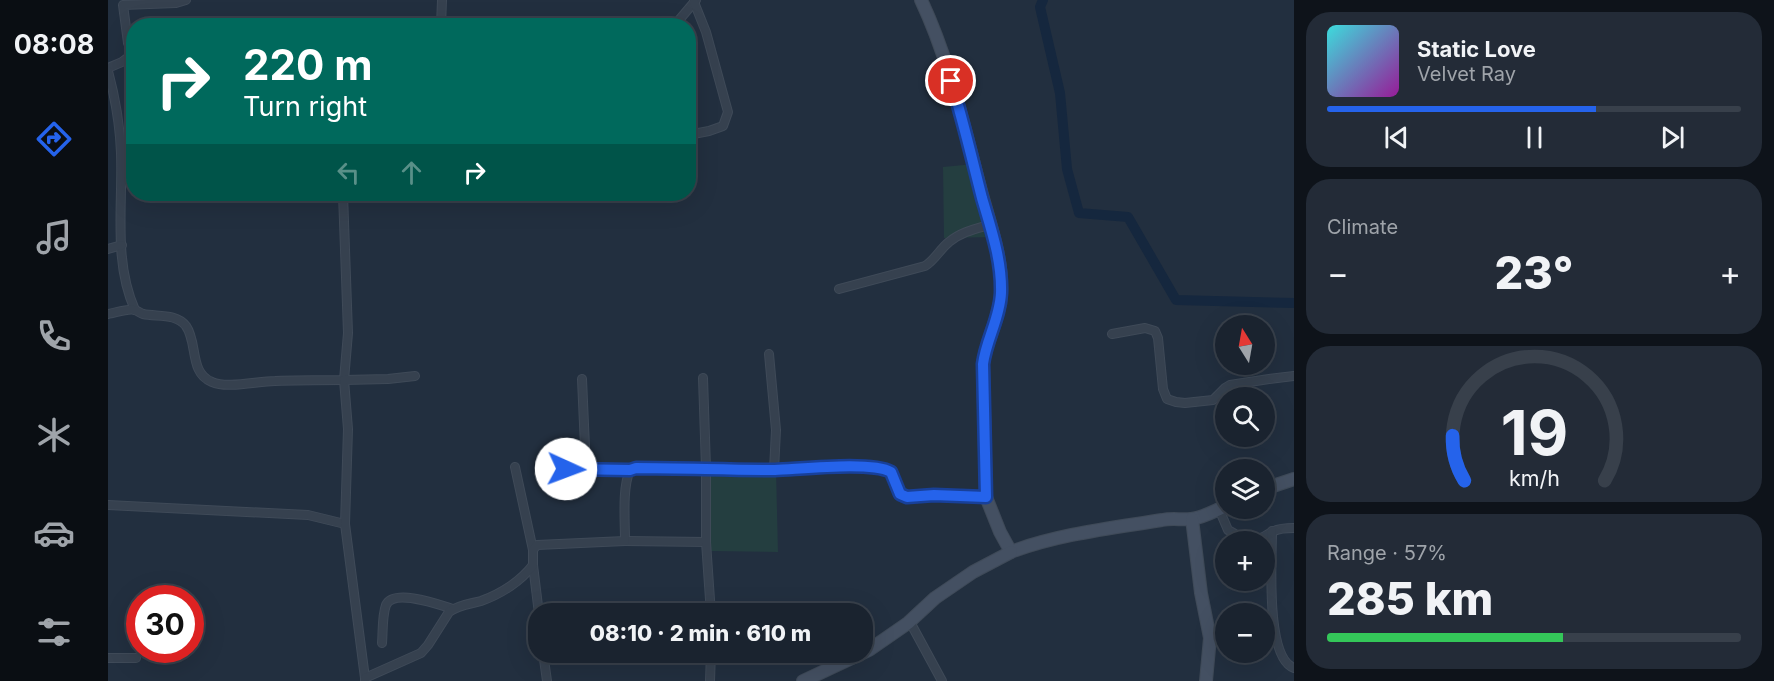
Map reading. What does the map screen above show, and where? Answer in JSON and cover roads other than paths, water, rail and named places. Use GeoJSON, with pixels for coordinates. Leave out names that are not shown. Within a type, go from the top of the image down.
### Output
{"type":"FeatureCollection","features":[{"type":"Feature","properties":{"kind":"street"},"geometry":{"type":"LineString","coordinates":[[126,27],[123,2],[176,3],[186,0]]}},
{"type":"Feature","properties":{"kind":"street"},"geometry":{"type":"LineString","coordinates":[[441,18],[442,0]]}},
{"type":"Feature","properties":{"kind":"street"},"geometry":{"type":"LineString","coordinates":[[921,0],[933,26],[957,100],[997,250],[1001,293],[996,321],[987,344],[983,364],[986,497],[996,525],[1011,552]]}},
{"type":"Feature","properties":{"kind":"street"},"geometry":{"type":"LineString","coordinates":[[681,18],[695,1]]}},
{"type":"Feature","properties":{"kind":"street"},"geometry":{"type":"LineString","coordinates":[[695,1],[728,112],[723,126],[696,133]]}},
{"type":"Feature","properties":{"kind":"street"},"geometry":{"type":"LineString","coordinates":[[126,59],[108,69],[113,87],[121,153],[119,204],[123,264],[130,299],[135,310]]}},
{"type":"Feature","properties":{"kind":"street"},"geometry":{"type":"LineString","coordinates":[[343,201],[349,380],[345,524],[365,679],[421,653],[449,612],[502,592],[533,564]]}},
{"type":"Feature","properties":{"kind":"street"},"geometry":{"type":"LineString","coordinates":[[839,289],[925,266],[950,241],[963,232],[990,225]]}},
{"type":"Feature","properties":{"kind":"street"},"geometry":{"type":"LineString","coordinates":[[108,249],[122,245]]}},
{"type":"Feature","properties":{"kind":"street"},"geometry":{"type":"LineString","coordinates":[[108,314],[135,310],[146,315],[171,317],[182,322],[189,332],[196,364],[201,375],[213,383],[224,385],[274,381],[373,380],[415,376]]}},
{"type":"Feature","properties":{"kind":"street"},"geometry":{"type":"LineString","coordinates":[[1112,334],[1144,328],[1155,331],[1158,339],[1163,389],[1167,399],[1176,402],[1213,400],[1230,386],[1269,378],[1294,376]]}},
{"type":"Feature","properties":{"kind":"street"},"geometry":{"type":"LineString","coordinates":[[769,354],[776,430],[774,470]]}},
{"type":"Feature","properties":{"kind":"street"},"geometry":{"type":"LineString","coordinates":[[703,378],[706,542],[710,603]]}},
{"type":"Feature","properties":{"kind":"street"},"geometry":{"type":"LineString","coordinates":[[582,379],[586,470]]}},
{"type":"Feature","properties":{"kind":"street"},"geometry":{"type":"LineString","coordinates":[[515,467],[533,550],[538,603]]}},
{"type":"Feature","properties":{"kind":"street"},"geometry":{"type":"LineString","coordinates":[[566,469],[884,468],[891,472],[900,494],[907,497],[934,495],[986,497]]}},
{"type":"Feature","properties":{"kind":"street"},"geometry":{"type":"LineString","coordinates":[[625,541],[626,493],[630,470]]}},
{"type":"Feature","properties":{"kind":"street"},"geometry":{"type":"LineString","coordinates":[[1275,485],[1294,479]]}},
{"type":"Feature","properties":{"kind":"street"},"geometry":{"type":"LineString","coordinates":[[108,505],[308,514],[345,524]]}},
{"type":"Feature","properties":{"kind":"street"},"geometry":{"type":"LineString","coordinates":[[803,681],[868,650],[910,622],[935,598],[973,572],[1011,552],[1057,539],[1166,519],[1192,519],[1215,510]]}},
{"type":"Feature","properties":{"kind":"street"},"geometry":{"type":"LineString","coordinates":[[1192,519],[1201,593],[1210,638],[1206,681]]}},
{"type":"Feature","properties":{"kind":"street"},"geometry":{"type":"LineString","coordinates":[[1272,531],[1294,528]]}},
{"type":"Feature","properties":{"kind":"street"},"geometry":{"type":"LineString","coordinates":[[533,550],[541,544],[625,541],[706,542]]}},
{"type":"Feature","properties":{"kind":"street"},"geometry":{"type":"LineString","coordinates":[[1273,591],[1273,624],[1280,653],[1286,663],[1294,668]]}},
{"type":"Feature","properties":{"kind":"street"},"geometry":{"type":"LineString","coordinates":[[382,643],[385,611],[391,599],[414,598],[453,609]]}},
{"type":"Feature","properties":{"kind":"street"},"geometry":{"type":"LineString","coordinates":[[910,622],[942,681]]}},
{"type":"Feature","properties":{"kind":"street"},"geometry":{"type":"LineString","coordinates":[[108,658],[126,658]]}},
{"type":"Feature","properties":{"kind":"street"},"geometry":{"type":"LineString","coordinates":[[545,663],[547,681]]}},
{"type":"Feature","properties":{"kind":"street"},"geometry":{"type":"LineString","coordinates":[[710,681],[711,663]]}},
{"type":"Feature","properties":{"kind":"waterway"},"geometry":{"type":"LineString","coordinates":[[1043,0],[1040,7],[1060,93],[1067,169],[1079,213],[1128,217],[1176,300],[1294,303]]}}]}
